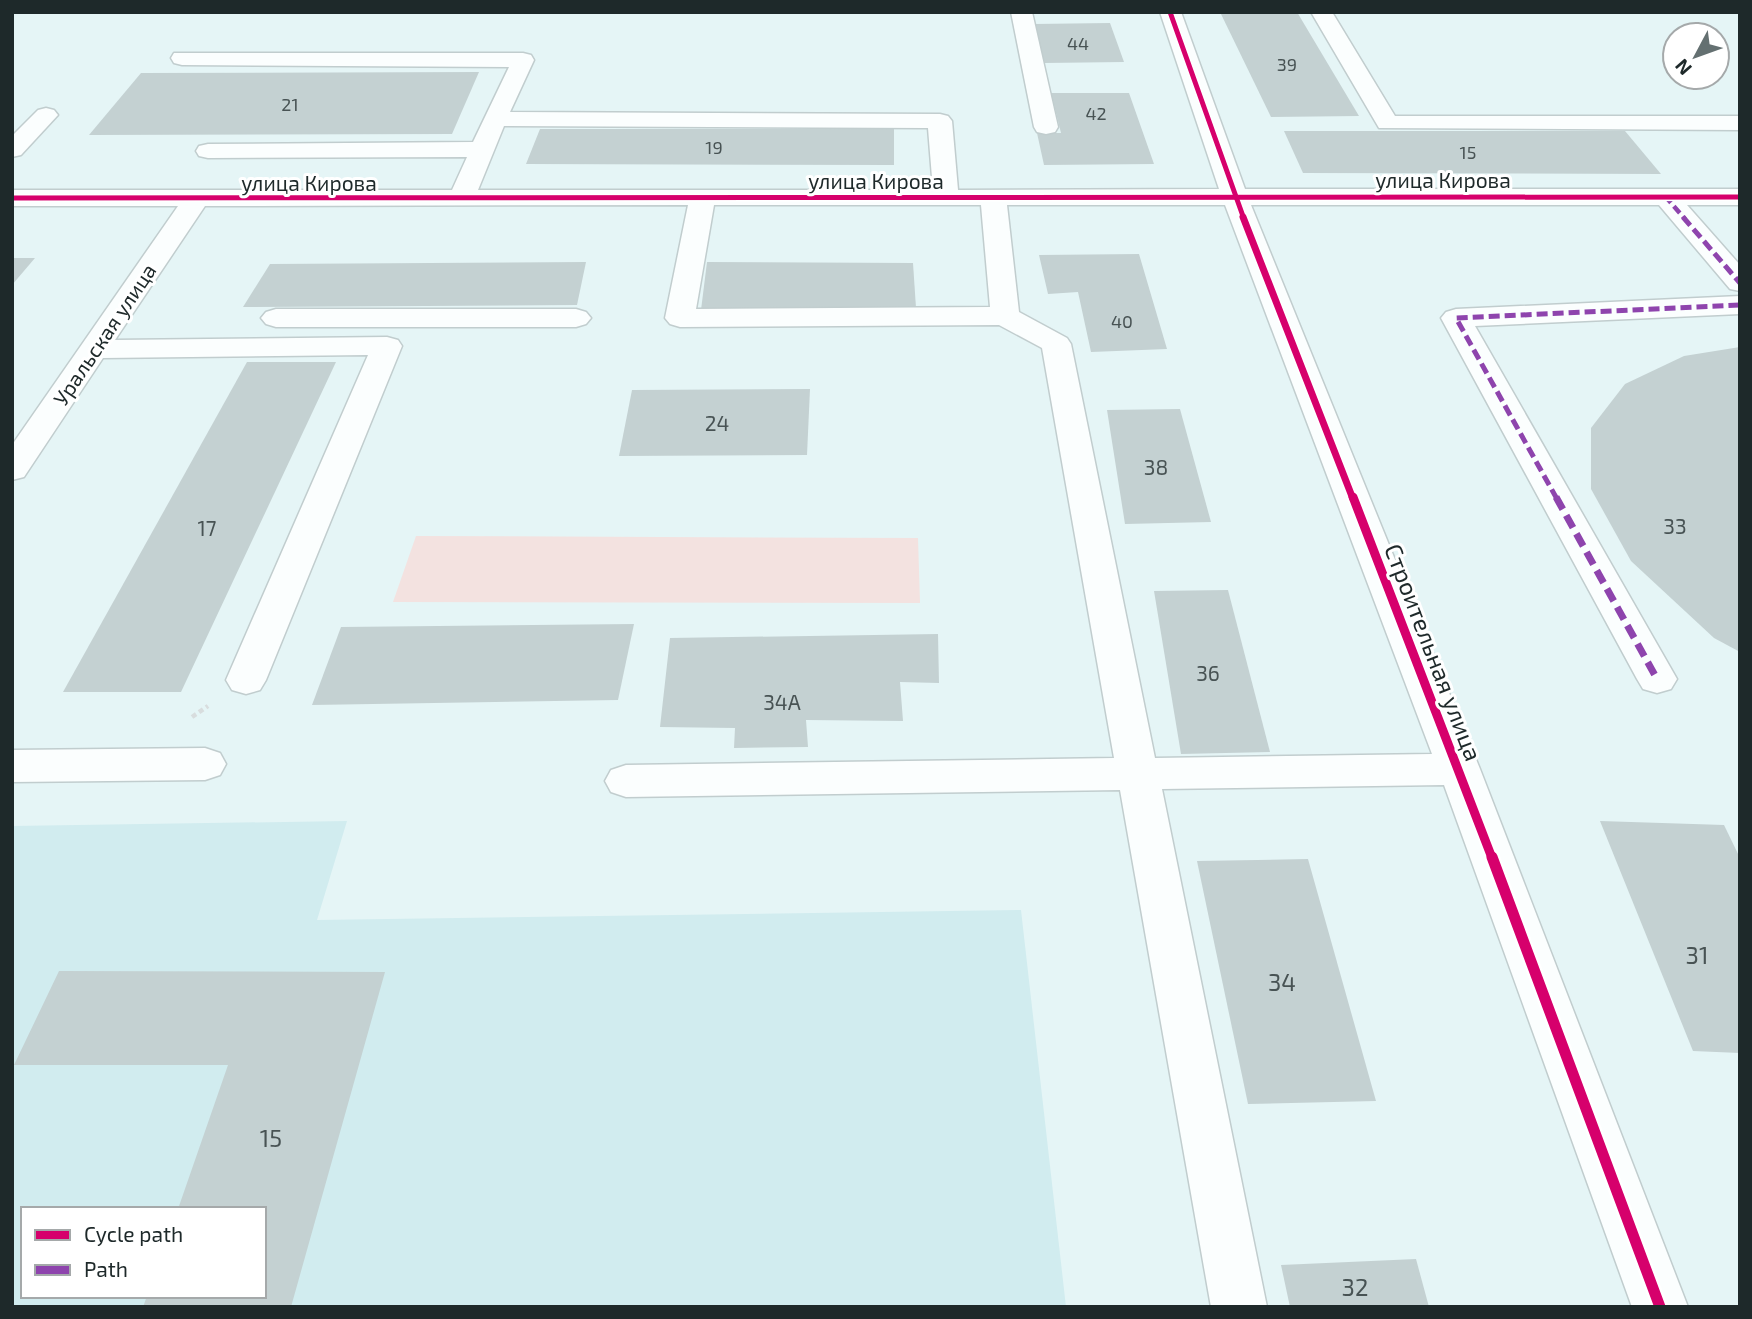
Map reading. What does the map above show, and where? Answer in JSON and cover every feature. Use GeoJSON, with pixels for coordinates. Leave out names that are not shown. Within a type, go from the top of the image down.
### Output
{"type":"FeatureCollection","features":[{"type":"Feature","properties":{"kind":"street"},"geometry":{"type":"LineString","coordinates":[[1021,12],[1046,127]]}},
{"type":"Feature","properties":{"kind":"street","name":"Строительная улица"},"geometry":{"type":"LineString","coordinates":[[1170,12],[1235,197],[1459,769],[1660,1307]]}},
{"type":"Feature","properties":{"kind":"street"},"geometry":{"type":"LineString","coordinates":[[1321,12],[1387,123],[1740,123]]}},
{"type":"Feature","properties":{"kind":"street"},"geometry":{"type":"LineString","coordinates":[[182,58],[523,60],[461,199]]}},
{"type":"Feature","properties":{"kind":"street"},"geometry":{"type":"LineString","coordinates":[[12,150],[46,116]]}},
{"type":"Feature","properties":{"kind":"street"},"geometry":{"type":"LineString","coordinates":[[495,119],[940,121],[946,197]]}},
{"type":"Feature","properties":{"kind":"street"},"geometry":{"type":"LineString","coordinates":[[208,151],[483,149]]}},
{"type":"Feature","properties":{"kind":"street"},"geometry":{"type":"LineString","coordinates":[[1665,196],[1740,283]]}},
{"type":"Feature","properties":{"kind":"street"},"geometry":{"type":"LineString","coordinates":[[993,197],[1005,316]]}},
{"type":"Feature","properties":{"kind":"street","name":"улица Кирова"},"geometry":{"type":"LineString","coordinates":[[12,198],[1740,197]]}},
{"type":"Feature","properties":{"kind":"street"},"geometry":{"type":"LineString","coordinates":[[702,198],[680,318],[1005,316],[1056,344],[1240,1307]]}},
{"type":"Feature","properties":{"kind":"street","name":"Уральская улица"},"geometry":{"type":"LineString","coordinates":[[12,470],[196,199]]}},
{"type":"Feature","properties":{"kind":"street"},"geometry":{"type":"LineString","coordinates":[[1657,679],[1456,318],[1740,304]]}},
{"type":"Feature","properties":{"kind":"street"},"geometry":{"type":"LineString","coordinates":[[276,318],[576,318]]}},
{"type":"Feature","properties":{"kind":"street"},"geometry":{"type":"LineString","coordinates":[[94,349],[387,346],[435,318]]}},
{"type":"Feature","properties":{"kind":"street"},"geometry":{"type":"LineString","coordinates":[[246,680],[387,346]]}},
{"type":"Feature","properties":{"kind":"street"},"geometry":{"type":"LineString","coordinates":[[12,766],[205,764]]}},
{"type":"Feature","properties":{"kind":"street"},"geometry":{"type":"LineString","coordinates":[[626,781],[1459,769]]}},
{"type":"Feature","properties":{"kind":"shaded area"},"geometry":{"type":"Polygon","coordinates":[[[416,536],[918,538],[920,603],[393,602],[416,536]]]}},
{"type":"Feature","properties":{"kind":"shaded area"},"geometry":{"type":"Polygon","coordinates":[[[347,821],[317,920],[1021,910],[1066,1307],[12,1307],[12,826],[347,821]]]}},
{"type":"Feature","properties":{"kind":"building"},"geometry":{"type":"Polygon","coordinates":[[[1220,12],[1297,12],[1359,116],[1271,117],[1220,12]]]}},
{"type":"Feature","properties":{"kind":"building"},"geometry":{"type":"Polygon","coordinates":[[[1110,23],[1124,62],[1044,63],[1034,24],[1110,23]]]}},
{"type":"Feature","properties":{"kind":"building"},"geometry":{"type":"Polygon","coordinates":[[[479,72],[452,134],[89,135],[141,73],[479,72]]]}},
{"type":"Feature","properties":{"kind":"building"},"geometry":{"type":"Polygon","coordinates":[[[1051,93],[1129,93],[1154,164],[1044,165],[1037,133],[1061,133],[1051,93]]]}},
{"type":"Feature","properties":{"kind":"building"},"geometry":{"type":"Polygon","coordinates":[[[540,129],[894,129],[894,165],[526,164],[540,129]]]}},
{"type":"Feature","properties":{"kind":"building"},"geometry":{"type":"Polygon","coordinates":[[[1284,131],[1625,131],[1661,174],[1303,173],[1284,131]]]}},
{"type":"Feature","properties":{"kind":"building"},"geometry":{"type":"Polygon","coordinates":[[[1139,254],[1167,349],[1091,352],[1078,292],[1048,294],[1039,255],[1139,254]]]}},
{"type":"Feature","properties":{"kind":"building"},"geometry":{"type":"Polygon","coordinates":[[[12,258],[35,258],[12,285],[12,258]]]}},
{"type":"Feature","properties":{"kind":"building"},"geometry":{"type":"Polygon","coordinates":[[[586,262],[577,305],[243,307],[270,264],[586,262]]]}},
{"type":"Feature","properties":{"kind":"building"},"geometry":{"type":"Polygon","coordinates":[[[707,262],[913,263],[916,308],[701,310],[707,262]]]}},
{"type":"Feature","properties":{"kind":"building"},"geometry":{"type":"Polygon","coordinates":[[[1740,347],[1740,652],[1714,638],[1631,561],[1591,489],[1591,428],[1625,384],[1684,356],[1740,347]]]}},
{"type":"Feature","properties":{"kind":"building"},"geometry":{"type":"Polygon","coordinates":[[[247,362],[336,362],[181,692],[63,692],[247,362]]]}},
{"type":"Feature","properties":{"kind":"building"},"geometry":{"type":"Polygon","coordinates":[[[810,389],[807,455],[619,456],[632,390],[810,389]]]}},
{"type":"Feature","properties":{"kind":"building"},"geometry":{"type":"Polygon","coordinates":[[[1180,409],[1211,522],[1125,524],[1107,410],[1180,409]]]}},
{"type":"Feature","properties":{"kind":"building"},"geometry":{"type":"Polygon","coordinates":[[[1228,590],[1270,752],[1181,754],[1154,591],[1228,590]]]}},
{"type":"Feature","properties":{"kind":"building"},"geometry":{"type":"Polygon","coordinates":[[[634,624],[618,700],[312,705],[341,627],[634,624]]]}},
{"type":"Feature","properties":{"kind":"building"},"geometry":{"type":"Polygon","coordinates":[[[938,634],[939,683],[900,682],[903,721],[806,720],[808,747],[734,748],[735,728],[660,727],[670,638],[938,634]]]}},
{"type":"Feature","properties":{"kind":"building"},"geometry":{"type":"Polygon","coordinates":[[[1600,821],[1724,825],[1740,858],[1740,1053],[1693,1051],[1600,821]]]}},
{"type":"Feature","properties":{"kind":"building"},"geometry":{"type":"Polygon","coordinates":[[[1308,859],[1376,1101],[1248,1104],[1197,861],[1308,859]]]}},
{"type":"Feature","properties":{"kind":"building"},"geometry":{"type":"Polygon","coordinates":[[[59,971],[385,972],[291,1307],[143,1307],[146,1298],[266,1298],[266,1207],[179,1207],[228,1065],[14,1065],[59,971]]]}},
{"type":"Feature","properties":{"kind":"building"},"geometry":{"type":"Polygon","coordinates":[[[1416,1259],[1429,1307],[1290,1307],[1281,1265],[1416,1259]]]}},
{"type":"Feature","properties":{"kind":"marked path"},"geometry":{"type":"LineString","coordinates":[[1665,196],[1740,283]]}},
{"type":"Feature","properties":{"kind":"marked path"},"geometry":{"type":"LineString","coordinates":[[1657,679],[1456,318],[1740,305]]}},
{"type":"Feature","properties":{"kind":"cycle path"},"geometry":{"type":"LineString","coordinates":[[1170,12],[1235,197],[1459,769],[1660,1307]]}},
{"type":"Feature","properties":{"kind":"cycle path"},"geometry":{"type":"LineString","coordinates":[[12,198],[1740,197]]}}]}
